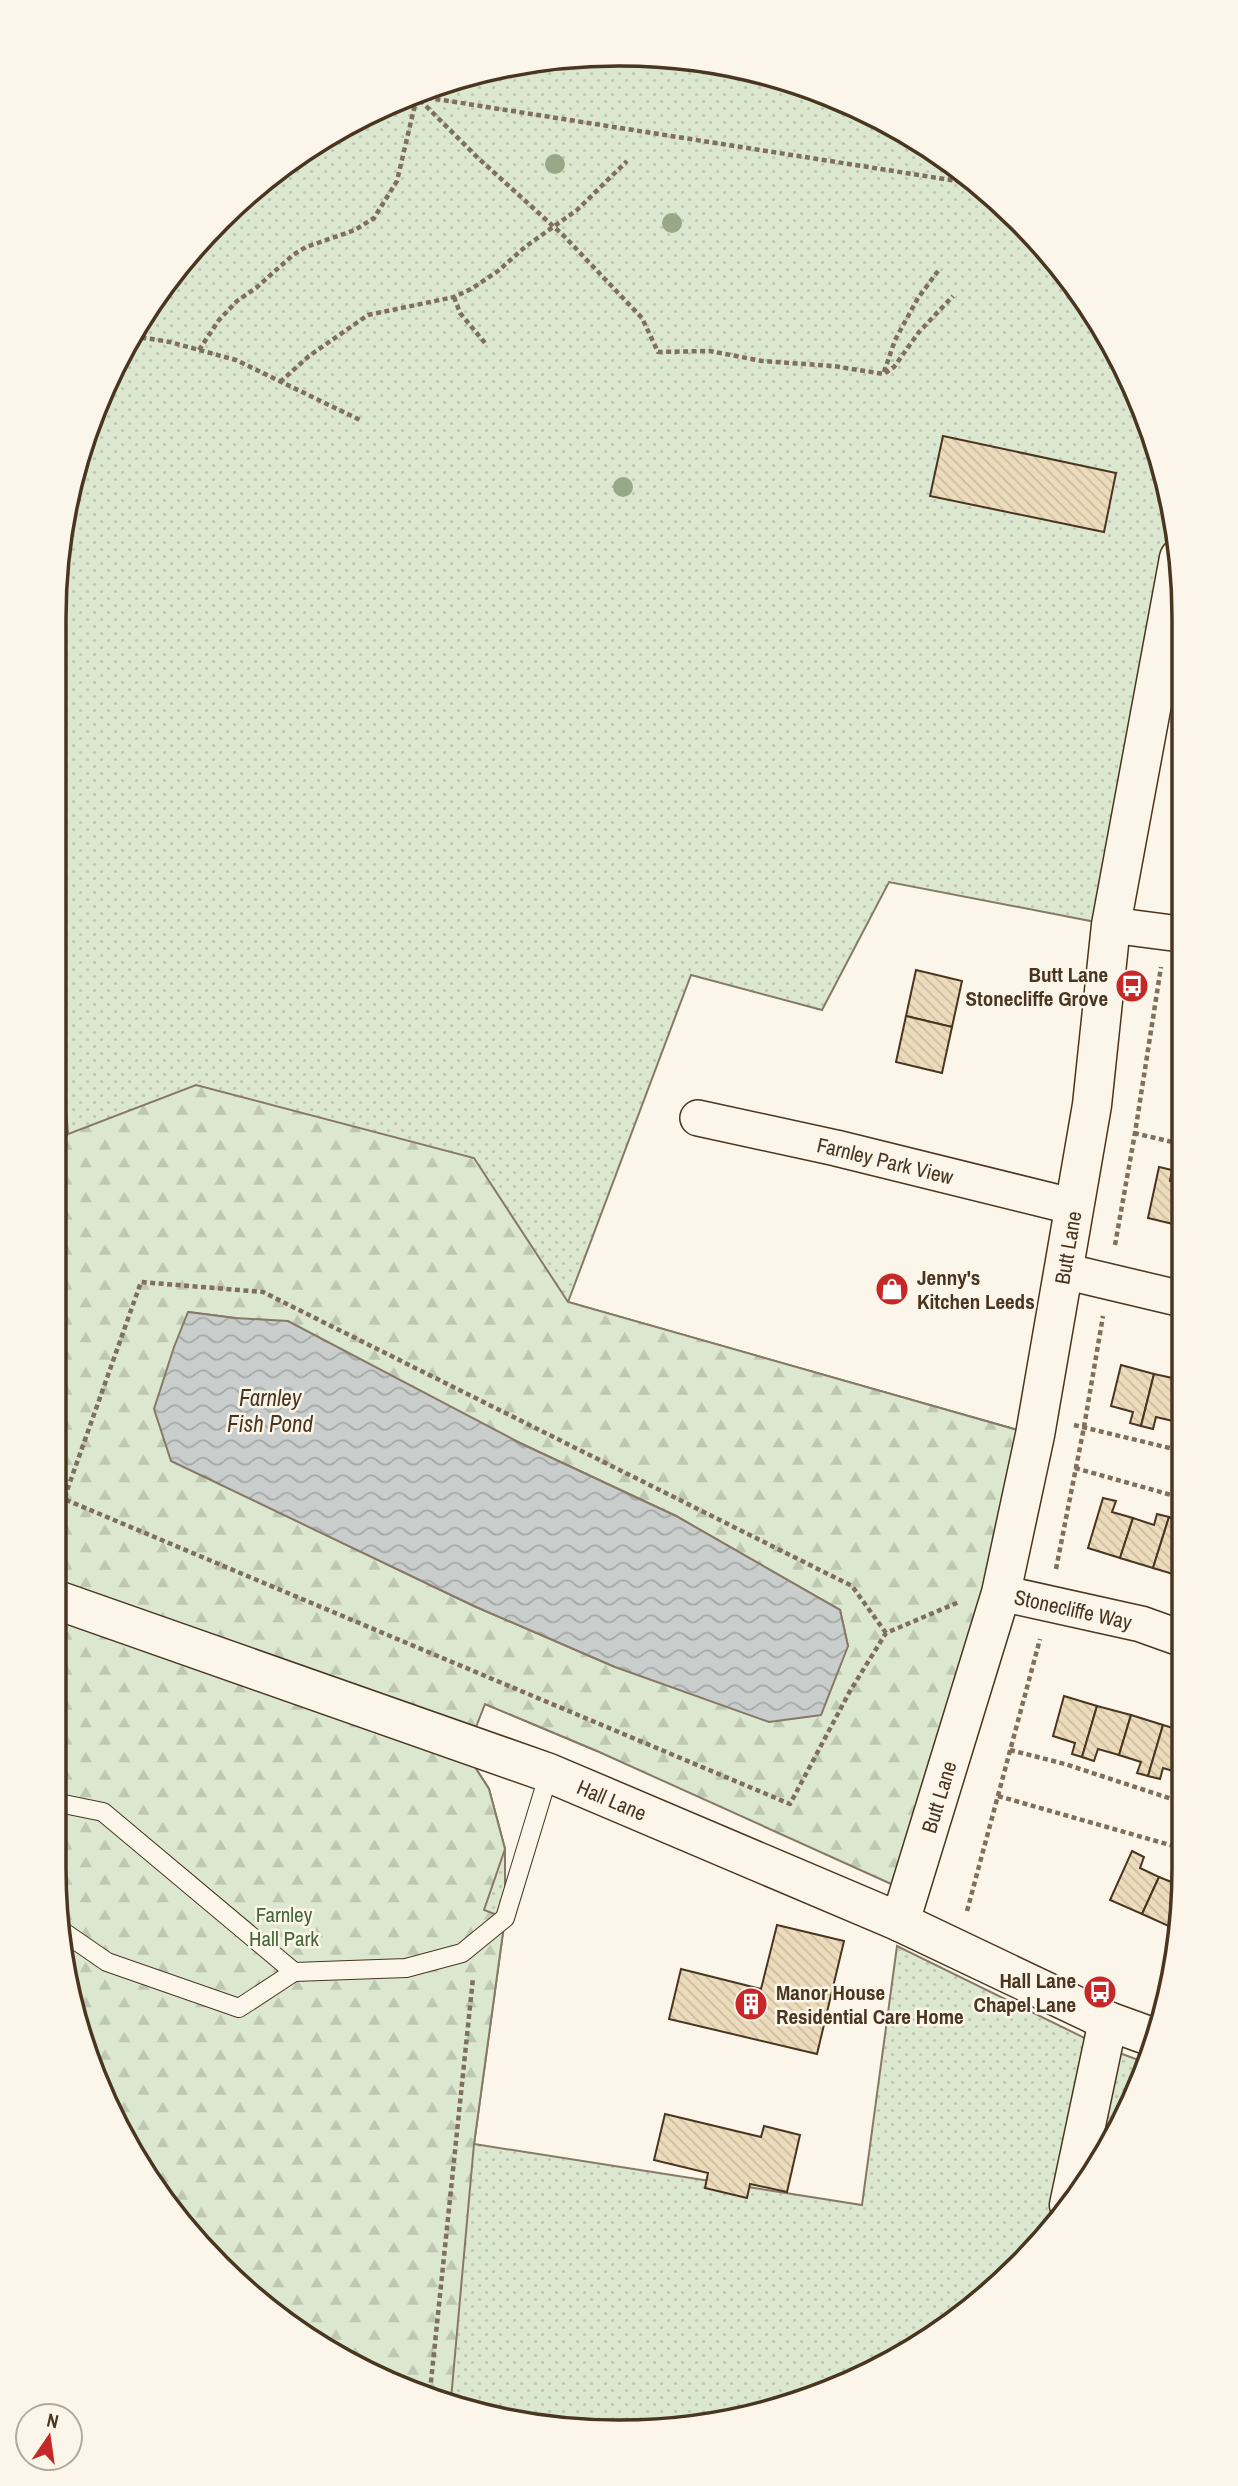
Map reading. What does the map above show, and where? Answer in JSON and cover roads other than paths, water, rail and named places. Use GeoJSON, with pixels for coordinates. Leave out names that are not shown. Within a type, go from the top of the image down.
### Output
{"type":"FeatureCollection","features":[{"type":"Feature","properties":{"kind":"street","name":"Butt Lane"},"geometry":{"type":"LineString","coordinates":[[900,1922],[1001,1593],[1031,1456],[1089,1123],[1111,925],[1171,602]]}},
{"type":"Feature","properties":{"kind":"street"},"geometry":{"type":"LineString","coordinates":[[1111,925],[1172,933]]}},
{"type":"Feature","properties":{"kind":"street","name":"Farnley Park View"},"geometry":{"type":"LineString","coordinates":[[698,1118],[836,1148],[1075,1207]]}},
{"type":"Feature","properties":{"kind":"street"},"geometry":{"type":"LineString","coordinates":[[1064,1271],[1172,1297]]}},
{"type":"Feature","properties":{"kind":"street","name":"Stonecliffe Way"},"geometry":{"type":"LineString","coordinates":[[1001,1593],[1141,1624],[1172,1635]]}},
{"type":"Feature","properties":{"kind":"street","name":"Hall Lane"},"geometry":{"type":"LineString","coordinates":[[66,1603],[549,1773],[900,1922],[1108,2021],[1145,2035]]}},
{"type":"Feature","properties":{"kind":"street"},"geometry":{"type":"LineString","coordinates":[[1075,2179],[1108,2021]]}},
{"type":"Feature","properties":{"kind":"lane"},"geometry":{"type":"LineString","coordinates":[[71,1937],[107,1962],[239,2008],[294,1972],[406,1968],[462,1953],[505,1918],[549,1773]]}},
{"type":"Feature","properties":{"kind":"lane"},"geometry":{"type":"LineString","coordinates":[[66,1804],[103,1812],[294,1972]]}},
{"type":"Feature","properties":{"kind":"water","name":"Farnley Fish Pond"},"geometry":{"type":"Polygon","coordinates":[[[188,1312],[288,1321],[522,1444],[676,1516],[840,1610],[848,1646],[821,1715],[769,1722],[615,1667],[474,1606],[171,1461],[154,1409],[188,1312]]]}},
{"type":"Feature","properties":{"kind":"place","name":"Butt Lane Stonecliffe Grove"},"geometry":{"type":"Point","coordinates":[1132,986]}},
{"type":"Feature","properties":{"kind":"place","name":"Jenny's Kitchen Leeds"},"geometry":{"type":"Point","coordinates":[892,1289]}},
{"type":"Feature","properties":{"kind":"place","name":"Hall Lane Chapel Lane"},"geometry":{"type":"Point","coordinates":[1100,1992]}},
{"type":"Feature","properties":{"kind":"place","name":"Manor House Residential Care Home"},"geometry":{"type":"Point","coordinates":[751,2004]}},
{"type":"Feature","properties":{"kind":"park label","name":"Farnley Hall Park"},"geometry":{"type":"Point","coordinates":[284,1926]}}]}
